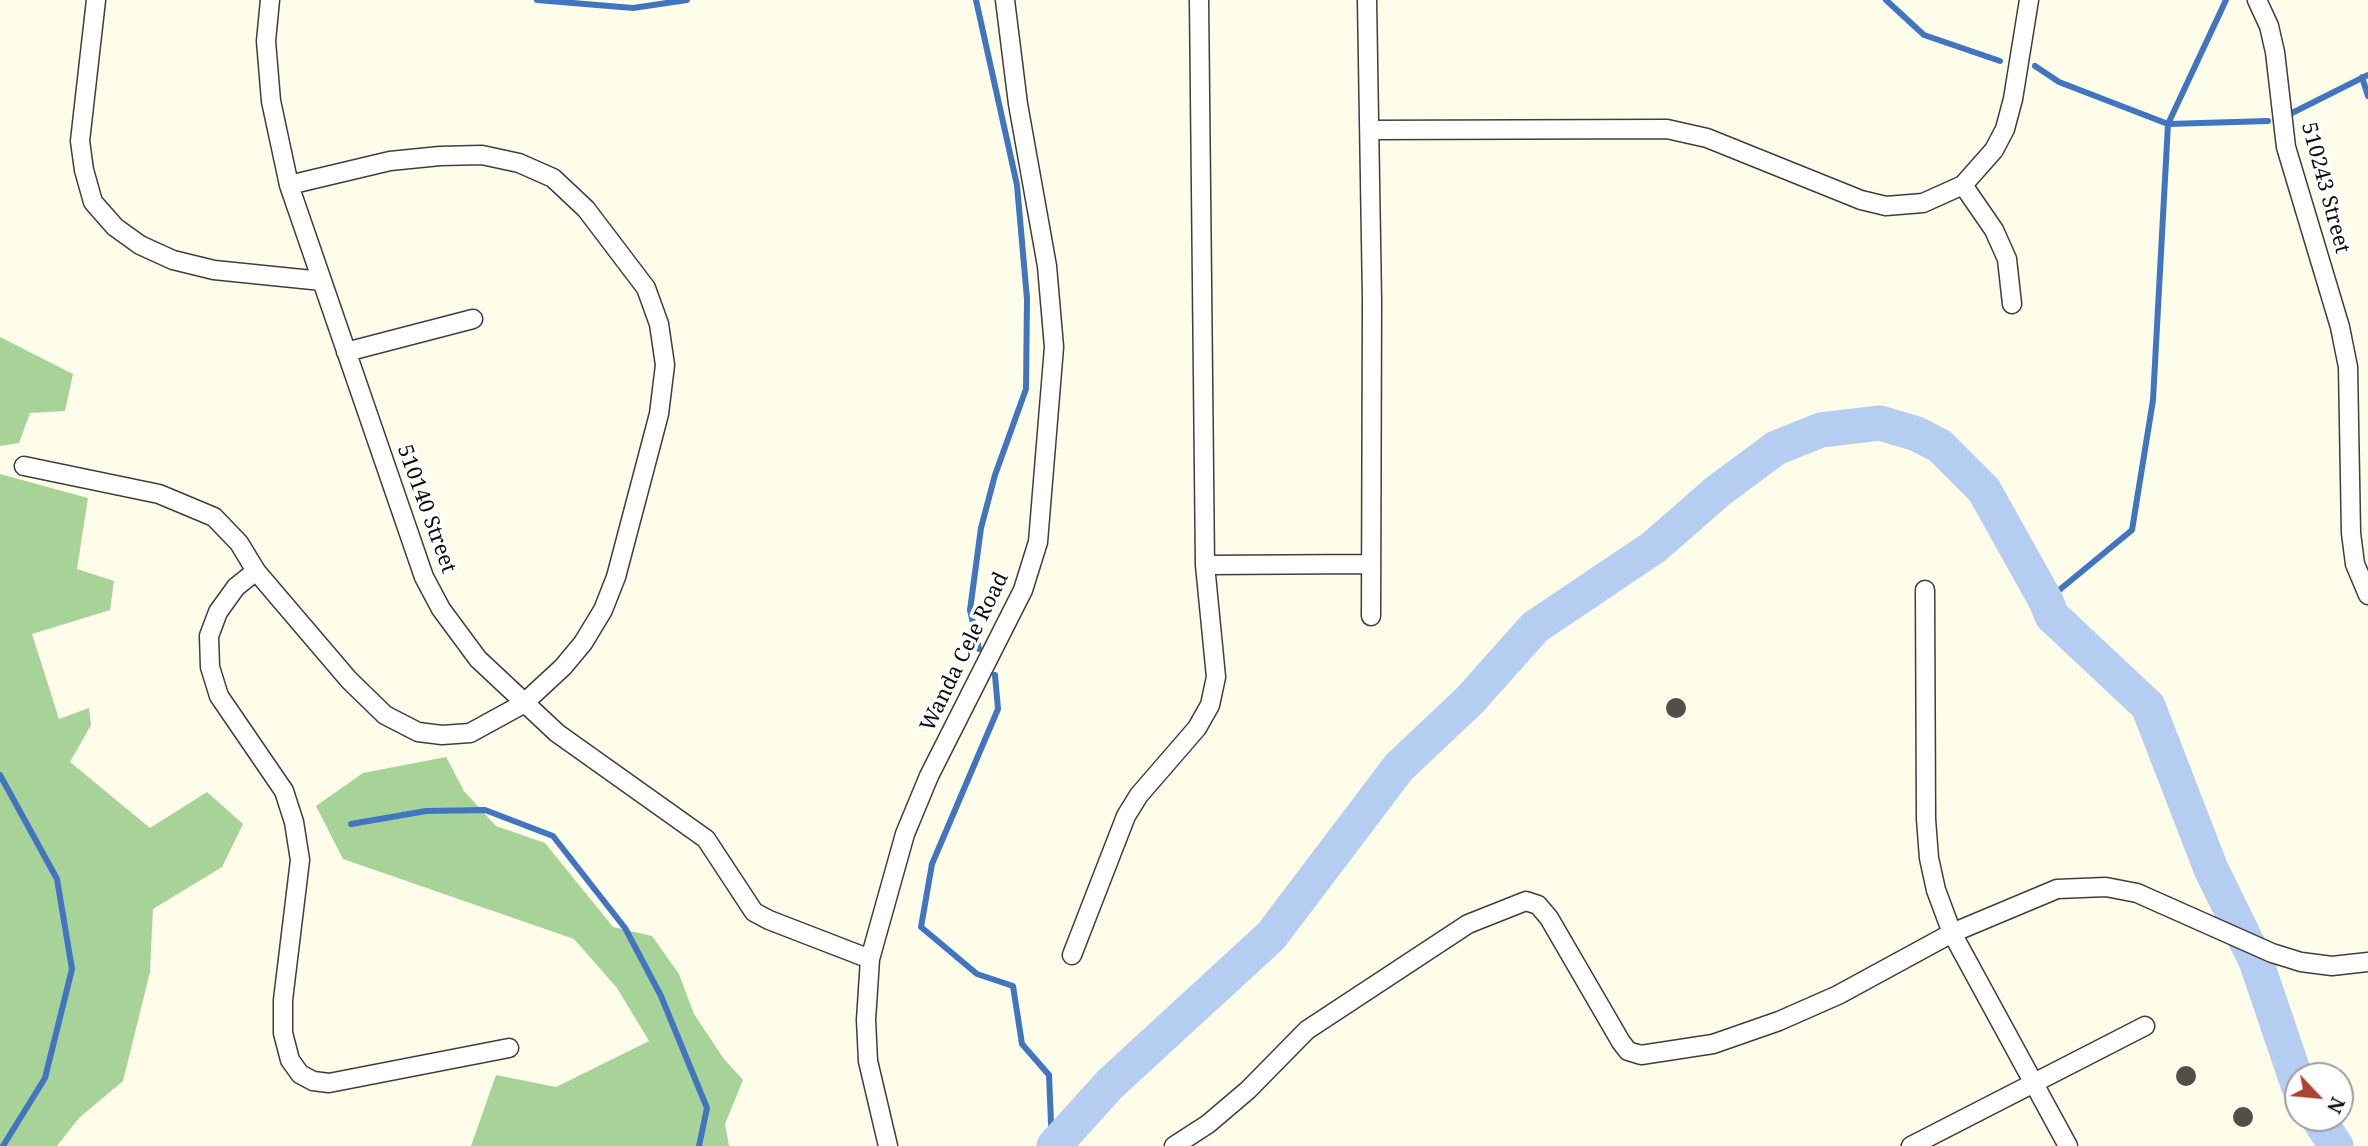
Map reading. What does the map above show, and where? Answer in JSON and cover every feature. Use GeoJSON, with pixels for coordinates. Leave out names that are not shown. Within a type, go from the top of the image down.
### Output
{"type":"FeatureCollection","features":[{"type":"Feature","properties":{"kind":"street"},"geometry":{"type":"LineString","coordinates":[[96,0],[80,141],[84,170],[93,202],[116,227],[140,246],[173,260],[214,270],[322,281]]}},
{"type":"Feature","properties":{"kind":"street","name":"510140 Street"},"geometry":{"type":"LineString","coordinates":[[270,0],[266,41],[271,101],[289,185],[424,577],[441,609],[478,659],[523,704],[557,733],[706,839],[754,912],[870,959]]}},
{"type":"Feature","properties":{"kind":"street","name":"Wanda Cele Road"},"geometry":{"type":"LineString","coordinates":[[888,1146],[868,1061],[866,1020],[870,959],[905,834],[929,776],[1023,590],[1038,542],[1054,346],[1047,266],[1018,104],[1005,0]]}},
{"type":"Feature","properties":{"kind":"street"},"geometry":{"type":"LineString","coordinates":[[1072,954],[1126,816],[1139,794],[1198,728],[1210,705],[1216,677],[1205,565],[1199,0]]}},
{"type":"Feature","properties":{"kind":"street"},"geometry":{"type":"LineString","coordinates":[[1367,0],[1370,130],[1371,616]]}},
{"type":"Feature","properties":{"kind":"street"},"geometry":{"type":"LineString","coordinates":[[1370,130],[1667,129],[1707,138],[1806,180],[1886,206],[1923,203],[1964,186],[1994,150],[2005,129],[2029,0]]}},
{"type":"Feature","properties":{"kind":"street","name":"510243 Street"},"geometry":{"type":"LineString","coordinates":[[2257,0],[2269,26],[2275,52],[2286,147],[2340,327],[2348,367],[2351,533],[2355,564],[2368,595]]}},
{"type":"Feature","properties":{"kind":"street"},"geometry":{"type":"LineString","coordinates":[[24,466],[159,494],[214,517],[239,543],[256,571],[349,680],[386,715],[418,732],[442,735],[470,733],[523,704],[583,643],[603,610],[616,577],[659,414],[665,365],[659,324],[646,288],[586,209],[553,178],[519,163],[482,155],[440,156],[390,161],[289,185]]}},
{"type":"Feature","properties":{"kind":"street"},"geometry":{"type":"LineString","coordinates":[[1964,186],[1994,230],[2007,259],[2012,304]]}},
{"type":"Feature","properties":{"kind":"street"},"geometry":{"type":"LineString","coordinates":[[346,352],[473,319]]}},
{"type":"Feature","properties":{"kind":"street"},"geometry":{"type":"LineString","coordinates":[[1205,565],[1369,564]]}},
{"type":"Feature","properties":{"kind":"street"},"geometry":{"type":"LineString","coordinates":[[256,571],[236,587],[218,612],[209,636],[210,667],[219,696],[284,791],[294,822],[300,860],[283,1000],[283,1033],[290,1060],[306,1077],[329,1083],[509,1048]]}},
{"type":"Feature","properties":{"kind":"street"},"geometry":{"type":"LineString","coordinates":[[1925,590],[1929,858],[1952,933],[2068,1146]]}},
{"type":"Feature","properties":{"kind":"street"},"geometry":{"type":"LineString","coordinates":[[1174,1146],[1208,1124],[1248,1090],[1307,1030],[1468,924],[1526,901],[1538,905],[1549,918],[1621,1042],[1628,1051],[1642,1055],[1713,1044],[1779,1021],[1838,995],[1952,933],[2057,888],[2106,887],[2137,893],[2272,953],[2301,962],[2332,966],[2368,962]]}},
{"type":"Feature","properties":{"kind":"street"},"geometry":{"type":"LineString","coordinates":[[1911,1146],[2145,1026]]}},
{"type":"Feature","properties":{"kind":"green space"},"geometry":{"type":"Polygon","coordinates":[[[0,337],[73,374],[65,411],[30,413],[19,443],[0,446],[0,337]]]}},
{"type":"Feature","properties":{"kind":"green space"},"geometry":{"type":"Polygon","coordinates":[[[0,474],[88,498],[77,569],[114,581],[110,610],[32,634],[59,719],[89,708],[91,725],[70,762],[150,828],[207,792],[243,824],[222,867],[153,909],[150,972],[123,1081],[79,1118],[57,1146],[0,1146],[0,474]]]}},
{"type":"Feature","properties":{"kind":"green space"},"geometry":{"type":"Polygon","coordinates":[[[446,757],[464,791],[496,826],[545,843],[613,927],[652,936],[679,974],[694,1014],[724,1059],[743,1080],[725,1124],[729,1146],[471,1146],[496,1075],[556,1087],[649,1041],[617,988],[574,939],[343,859],[316,806],[363,773],[446,757]]]}},
{"type":"Feature","properties":{"kind":"building"},"geometry":{"type":"Polygon","coordinates":[[[1676,698],[1683,701],[1686,708],[1683,715],[1676,718],[1669,715],[1666,708],[1669,701],[1676,698]]]}},
{"type":"Feature","properties":{"kind":"building"},"geometry":{"type":"Polygon","coordinates":[[[2186,1066],[2193,1069],[2196,1076],[2193,1083],[2186,1086],[2179,1083],[2176,1076],[2179,1069],[2186,1066]]]}},
{"type":"Feature","properties":{"kind":"building"},"geometry":{"type":"Polygon","coordinates":[[[2243,1107],[2250,1110],[2253,1117],[2250,1124],[2243,1127],[2236,1124],[2233,1117],[2236,1110],[2243,1107]]]}},
{"type":"Feature","properties":{"kind":"waterway"},"geometry":{"type":"LineString","coordinates":[[537,0],[633,8],[687,0]]}},
{"type":"Feature","properties":{"kind":"waterway"},"geometry":{"type":"LineString","coordinates":[[976,0],[1017,185],[1027,299],[1026,389],[995,475],[981,528],[970,610],[979,649]]}},
{"type":"Feature","properties":{"kind":"waterway"},"geometry":{"type":"LineString","coordinates":[[1886,0],[1924,35],[2000,61]]}},
{"type":"Feature","properties":{"kind":"waterway"},"geometry":{"type":"LineString","coordinates":[[2046,601],[2132,530],[2153,400],[2168,124],[2226,0]]}},
{"type":"Feature","properties":{"kind":"waterway"},"geometry":{"type":"LineString","coordinates":[[2035,66],[2059,82],[2168,124],[2268,121]]}},
{"type":"Feature","properties":{"kind":"waterway"},"geometry":{"type":"LineString","coordinates":[[2290,114],[2368,75]]}},
{"type":"Feature","properties":{"kind":"waterway"},"geometry":{"type":"LineString","coordinates":[[2362,77],[2368,96]]}},
{"type":"Feature","properties":{"kind":"waterway"},"geometry":{"type":"LineString","coordinates":[[1054,1146],[1110,1084],[1271,936],[1399,767],[1470,700],[1535,627],[1654,547],[1718,491],[1776,448],[1821,430],[1880,423],[1917,434],[1940,446],[1984,490],[2052,616],[2148,706],[2211,869],[2256,961],[2290,1062]]}},
{"type":"Feature","properties":{"kind":"waterway"},"geometry":{"type":"LineString","coordinates":[[995,675],[998,709],[932,864],[921,927],[977,974],[1013,986],[1022,1044],[1049,1075],[1052,1146]]}},
{"type":"Feature","properties":{"kind":"waterway"},"geometry":{"type":"LineString","coordinates":[[0,775],[57,879],[72,969],[45,1078],[3,1146]]}},
{"type":"Feature","properties":{"kind":"waterway"},"geometry":{"type":"LineString","coordinates":[[351,824],[426,811],[485,810],[553,836],[625,928],[661,996],[707,1108],[699,1146]]}},
{"type":"Feature","properties":{"kind":"waterway"},"geometry":{"type":"LineString","coordinates":[[2327,1132],[2336,1146]]}}]}
